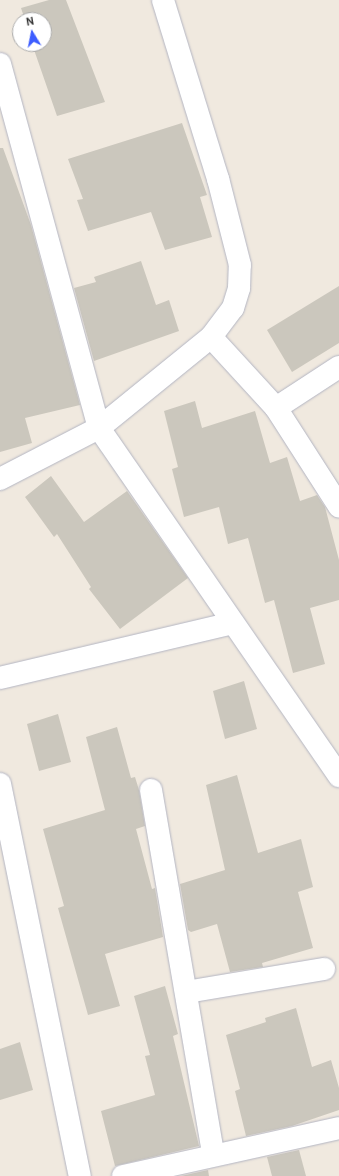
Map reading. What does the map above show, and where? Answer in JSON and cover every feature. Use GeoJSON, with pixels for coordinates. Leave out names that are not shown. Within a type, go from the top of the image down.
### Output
{"type":"FeatureCollection","features":[{"type":"Feature","properties":{"kind":"street"},"geometry":{"type":"LineString","coordinates":[[0,479],[100,428],[211,337],[233,308],[239,288],[240,265],[218,179],[163,0]]}},
{"type":"Feature","properties":{"kind":"street"},"geometry":{"type":"LineString","coordinates":[[0,64],[100,428],[232,623],[339,776]]}},
{"type":"Feature","properties":{"kind":"street"},"geometry":{"type":"LineString","coordinates":[[211,337],[276,408],[339,506]]}},
{"type":"Feature","properties":{"kind":"street"},"geometry":{"type":"LineString","coordinates":[[276,408],[339,367]]}},
{"type":"Feature","properties":{"kind":"street"},"geometry":{"type":"LineString","coordinates":[[0,678],[232,623]]}},
{"type":"Feature","properties":{"kind":"street"},"geometry":{"type":"LineString","coordinates":[[0,784],[80,1176]]}},
{"type":"Feature","properties":{"kind":"street"},"geometry":{"type":"LineString","coordinates":[[151,790],[213,1154]]}},
{"type":"Feature","properties":{"kind":"street"},"geometry":{"type":"LineString","coordinates":[[186,992],[324,969]]}},
{"type":"Feature","properties":{"kind":"street"},"geometry":{"type":"LineString","coordinates":[[123,1176],[213,1154],[339,1128]]}},
{"type":"Feature","properties":{"kind":"building"},"geometry":{"type":"Polygon","coordinates":[[[49,0],[66,0],[105,102],[57,116],[35,52],[52,52],[52,12],[22,12],[21,8],[49,0]]]}},
{"type":"Feature","properties":{"kind":"building"},"geometry":{"type":"Polygon","coordinates":[[[182,123],[207,195],[200,197],[212,237],[165,250],[151,212],[88,231],[77,200],[83,199],[68,159],[182,123]]]}},
{"type":"Feature","properties":{"kind":"building"},"geometry":{"type":"Polygon","coordinates":[[[0,148],[3,148],[31,225],[80,405],[25,418],[32,443],[0,452],[0,148]]]}},
{"type":"Feature","properties":{"kind":"building"},"geometry":{"type":"Polygon","coordinates":[[[141,261],[156,305],[169,300],[179,331],[94,361],[74,288],[96,282],[94,277],[141,261]]]}},
{"type":"Feature","properties":{"kind":"building"},"geometry":{"type":"Polygon","coordinates":[[[339,286],[339,343],[292,372],[267,330],[339,286]]]}},
{"type":"Feature","properties":{"kind":"building"},"geometry":{"type":"Polygon","coordinates":[[[195,401],[202,428],[255,411],[270,463],[287,457],[300,501],[317,495],[325,507],[339,560],[339,600],[310,608],[325,664],[293,673],[274,600],[265,603],[248,538],[228,544],[219,507],[184,517],[172,469],[178,467],[164,411],[195,401]]]}},
{"type":"Feature","properties":{"kind":"building"},"geometry":{"type":"Polygon","coordinates":[[[51,476],[84,522],[127,491],[188,578],[120,629],[89,589],[91,587],[57,534],[54,537],[25,497],[51,476]]]}},
{"type":"Feature","properties":{"kind":"building"},"geometry":{"type":"Polygon","coordinates":[[[244,681],[257,729],[225,739],[213,691],[244,681]]]}},
{"type":"Feature","properties":{"kind":"building"},"geometry":{"type":"Polygon","coordinates":[[[58,714],[71,762],[39,771],[27,724],[58,714]]]}},
{"type":"Feature","properties":{"kind":"building"},"geometry":{"type":"Polygon","coordinates":[[[117,727],[131,778],[135,777],[139,790],[145,826],[136,829],[152,889],[155,888],[163,937],[105,954],[120,1006],[88,1015],[58,908],[64,906],[43,829],[105,810],[86,737],[117,727]]]}},
{"type":"Feature","properties":{"kind":"building"},"geometry":{"type":"Polygon","coordinates":[[[237,775],[258,853],[301,839],[313,887],[298,892],[313,948],[262,963],[263,967],[230,972],[217,924],[191,932],[188,930],[180,884],[225,870],[206,785],[237,775]]]}},
{"type":"Feature","properties":{"kind":"building"},"geometry":{"type":"Polygon","coordinates":[[[165,986],[178,1034],[173,1036],[199,1146],[115,1166],[101,1111],[155,1095],[145,1056],[150,1055],[134,996],[165,986]]]}},
{"type":"Feature","properties":{"kind":"building"},"geometry":{"type":"Polygon","coordinates":[[[296,1008],[312,1067],[331,1060],[339,1088],[339,1110],[292,1126],[246,1136],[235,1091],[240,1089],[226,1035],[266,1022],[265,1018],[296,1008]]]}},
{"type":"Feature","properties":{"kind":"building"},"geometry":{"type":"Polygon","coordinates":[[[20,1042],[33,1090],[0,1100],[0,1049],[20,1042]]]}},
{"type":"Feature","properties":{"kind":"building"},"geometry":{"type":"Polygon","coordinates":[[[299,1150],[306,1176],[272,1176],[267,1157],[299,1150]]]}},
{"type":"Feature","properties":{"kind":"building"},"geometry":{"type":"Polygon","coordinates":[[[208,1170],[209,1176],[181,1176],[208,1170]]]}}]}
